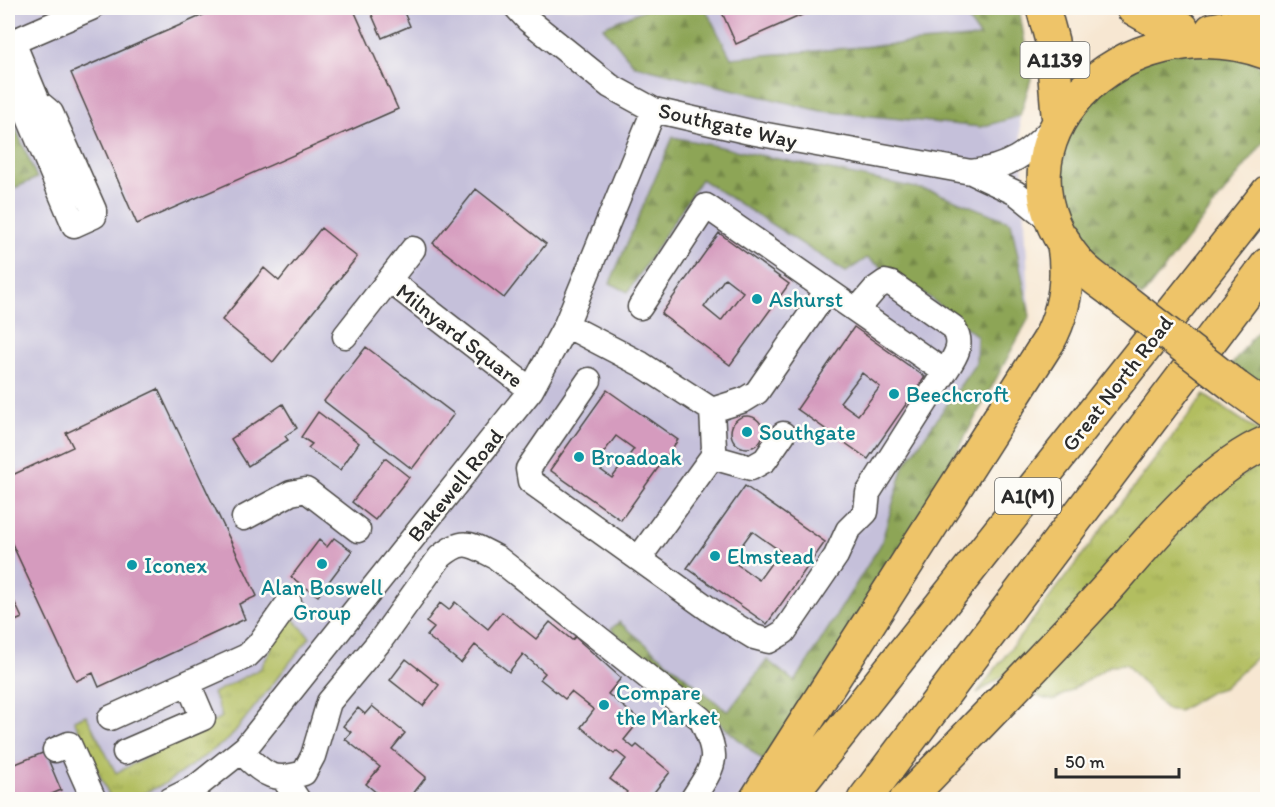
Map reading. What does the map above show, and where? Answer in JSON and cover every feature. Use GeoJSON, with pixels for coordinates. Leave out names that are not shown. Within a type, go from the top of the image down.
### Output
{"type":"FeatureCollection","features":[{"type":"Feature","properties":{"kind":"highway","name":"A1139"},"geometry":{"type":"LineString","coordinates":[[1043,8],[1054,52],[1055,121]]}},
{"type":"Feature","properties":{"kind":"highway"},"geometry":{"type":"LineString","coordinates":[[1133,8],[1152,19],[1240,25],[1268,15]]}},
{"type":"Feature","properties":{"kind":"highway"},"geometry":{"type":"LineString","coordinates":[[756,800],[1056,328],[1065,296],[1067,267],[1049,201],[1046,173],[1055,121],[1082,78],[1111,52],[1141,37],[1251,8]]}},
{"type":"Feature","properties":{"kind":"highway"},"geometry":{"type":"LineString","coordinates":[[1197,22],[1268,53]]}},
{"type":"Feature","properties":{"kind":"highway","name":"Great North Road"},"geometry":{"type":"LineString","coordinates":[[787,800],[1268,192]]}},
{"type":"Feature","properties":{"kind":"highway"},"geometry":{"type":"LineString","coordinates":[[1059,232],[1080,265],[1268,410]]}},
{"type":"Feature","properties":{"kind":"highway","name":"A1(M)"},"geometry":{"type":"LineString","coordinates":[[864,800],[1268,264]]}},
{"type":"Feature","properties":{"kind":"highway"},"geometry":{"type":"LineString","coordinates":[[906,800],[1012,691],[1203,485],[1240,456],[1268,442]]}},
{"type":"Feature","properties":{"kind":"street"},"geometry":{"type":"LineString","coordinates":[[8,68],[74,225],[94,216],[94,210],[51,113],[38,102],[10,43],[91,8]]}},
{"type":"Feature","properties":{"kind":"street","name":"Southgate Way"},"geometry":{"type":"LineString","coordinates":[[518,8],[528,20],[610,86],[654,110],[750,132],[970,172],[1016,193],[1059,232]]}},
{"type":"Feature","properties":{"kind":"street","name":"Bakewell Road"},"geometry":{"type":"LineString","coordinates":[[170,800],[196,788],[241,752],[531,390],[566,326],[654,110]]}},
{"type":"Feature","properties":{"kind":"street","name":"Southgate Way"},"geometry":{"type":"LineString","coordinates":[[970,172],[990,170],[1017,160],[1037,146],[1055,121]]}},
{"type":"Feature","properties":{"kind":"street"},"geometry":{"type":"LineString","coordinates":[[639,308],[705,206],[945,372]]}},
{"type":"Feature","properties":{"kind":"street","name":"Milnyard Square"},"geometry":{"type":"LineString","coordinates":[[345,336],[413,249]]}},
{"type":"Feature","properties":{"kind":"street","name":"Milnyard Square"},"geometry":{"type":"LineString","coordinates":[[389,280],[531,390]]}},
{"type":"Feature","properties":{"kind":"street"},"geometry":{"type":"LineString","coordinates":[[589,380],[528,470],[530,481],[713,612],[754,637],[769,641],[784,632],[836,556],[848,530],[860,521],[866,512],[867,493],[958,351],[959,342],[953,327],[892,284],[885,282],[875,289],[857,310]]}},
{"type":"Feature","properties":{"kind":"street"},"geometry":{"type":"LineString","coordinates":[[712,410],[744,400],[757,392],[826,291]]}},
{"type":"Feature","properties":{"kind":"street"},"geometry":{"type":"LineString","coordinates":[[566,326],[641,364],[712,410]]}},
{"type":"Feature","properties":{"kind":"street"},"geometry":{"type":"LineString","coordinates":[[639,558],[712,457],[714,448],[712,410]]}},
{"type":"Feature","properties":{"kind":"street"},"geometry":{"type":"LineString","coordinates":[[712,457],[751,468],[765,460],[783,434]]}},
{"type":"Feature","properties":{"kind":"street"},"geometry":{"type":"LineString","coordinates":[[244,518],[291,493],[306,490],[358,530]]}},
{"type":"Feature","properties":{"kind":"street"},"geometry":{"type":"LineString","coordinates":[[241,752],[266,774],[284,779],[304,773],[313,756],[329,702],[440,557],[453,546],[467,542],[496,556],[701,719],[713,743],[714,766],[692,800]]}},
{"type":"Feature","properties":{"kind":"street"},"geometry":{"type":"LineString","coordinates":[[110,718],[247,656],[259,644],[289,602]]}},
{"type":"Feature","properties":{"kind":"street"},"geometry":{"type":"LineString","coordinates":[[125,752],[203,718],[188,683]]}},
{"type":"Feature","properties":{"kind":"street"},"geometry":{"type":"LineString","coordinates":[[55,750],[69,744],[94,800]]}},
{"type":"Feature","properties":{"kind":"street"},"geometry":{"type":"LineString","coordinates":[[284,779],[298,800]]}},
{"type":"Feature","properties":{"kind":"shaded area"},"geometry":{"type":"Polygon","coordinates":[[[8,8],[980,8],[1017,63],[1030,316],[919,522],[766,763],[738,799],[8,799],[8,8]]]}},
{"type":"Feature","properties":{"kind":"green space"},"geometry":{"type":"Polygon","coordinates":[[[648,8],[705,8],[731,58],[980,37],[960,8],[1019,8],[1031,79],[1020,116],[981,127],[821,111],[634,65],[603,27],[648,8]]]}},
{"type":"Feature","properties":{"kind":"green space"},"geometry":{"type":"Polygon","coordinates":[[[1226,42],[1267,72],[1267,138],[1142,297],[1090,251],[1063,207],[1055,157],[1109,63],[1226,42]]]}},
{"type":"Feature","properties":{"kind":"green space"},"geometry":{"type":"Polygon","coordinates":[[[8,110],[37,178],[8,191],[8,110]]]}},
{"type":"Feature","properties":{"kind":"green space"},"geometry":{"type":"Polygon","coordinates":[[[673,137],[935,192],[1011,222],[1030,316],[919,522],[766,763],[611,629],[619,622],[728,712],[767,660],[795,682],[881,544],[904,466],[976,363],[977,336],[929,297],[867,258],[846,272],[701,179],[628,292],[610,283],[673,137]]]}},
{"type":"Feature","properties":{"kind":"green space"},"geometry":{"type":"Polygon","coordinates":[[[1267,318],[1267,389],[1231,366],[1267,318]]]}},
{"type":"Feature","properties":{"kind":"green space"},"geometry":{"type":"Polygon","coordinates":[[[1204,395],[1260,432],[1011,671],[977,693],[1204,395]]]}},
{"type":"Feature","properties":{"kind":"green space"},"geometry":{"type":"Polygon","coordinates":[[[1267,458],[1267,648],[1223,688],[1212,691],[1179,711],[1166,709],[1126,664],[1111,665],[1055,700],[1042,698],[1031,690],[1200,505],[1267,458]]]}},
{"type":"Feature","properties":{"kind":"green space"},"geometry":{"type":"Polygon","coordinates":[[[287,612],[310,637],[229,739],[166,783],[131,799],[103,799],[109,795],[74,720],[86,715],[116,773],[222,717],[213,693],[260,669],[272,649],[268,639],[287,612]]]}},
{"type":"Feature","properties":{"kind":"building"},"geometry":{"type":"Polygon","coordinates":[[[219,8],[353,8],[398,109],[137,224],[71,73],[219,8]]]}},
{"type":"Feature","properties":{"kind":"building"},"geometry":{"type":"Polygon","coordinates":[[[369,8],[402,8],[410,26],[382,38],[369,8]]]}},
{"type":"Feature","properties":{"kind":"building"},"geometry":{"type":"Polygon","coordinates":[[[720,8],[818,8],[736,44],[720,8]]]}},
{"type":"Feature","properties":{"kind":"building"},"geometry":{"type":"Polygon","coordinates":[[[476,189],[546,244],[504,298],[433,243],[476,189]]]}},
{"type":"Feature","properties":{"kind":"building"},"geometry":{"type":"Polygon","coordinates":[[[321,228],[357,257],[273,362],[222,320],[264,268],[279,281],[321,228]]]}},
{"type":"Feature","properties":{"kind":"building","name":"Ashurst"},"geometry":{"type":"Polygon","coordinates":[[[719,233],[789,284],[730,365],[661,314],[719,233]],[[725,278],[704,307],[721,321],[743,292],[725,278]]]}},
{"type":"Feature","properties":{"kind":"building","name":"Beechcroft"},"geometry":{"type":"Polygon","coordinates":[[[854,327],[925,377],[868,459],[797,409],[854,327]],[[862,373],[840,402],[858,415],[880,387],[862,373]]]}},
{"type":"Feature","properties":{"kind":"building"},"geometry":{"type":"Polygon","coordinates":[[[366,347],[454,414],[412,469],[324,401],[366,347]]]}},
{"type":"Feature","properties":{"kind":"building","name":"Iconex"},"geometry":{"type":"Polygon","coordinates":[[[158,389],[257,596],[239,604],[245,619],[99,687],[93,673],[76,681],[8,535],[8,477],[73,447],[66,433],[158,389]]]}},
{"type":"Feature","properties":{"kind":"building","name":"Broadoak"},"geometry":{"type":"Polygon","coordinates":[[[607,390],[678,440],[621,520],[550,470],[607,390]],[[616,436],[594,465],[612,478],[634,449],[616,436]]]}},
{"type":"Feature","properties":{"kind":"building"},"geometry":{"type":"Polygon","coordinates":[[[283,404],[297,428],[285,436],[288,440],[248,466],[231,439],[283,404]]]}},
{"type":"Feature","properties":{"kind":"building"},"geometry":{"type":"Polygon","coordinates":[[[318,412],[359,443],[340,470],[308,448],[312,444],[301,437],[318,412]]]}},
{"type":"Feature","properties":{"kind":"building","name":"Southgate"},"geometry":{"type":"Polygon","coordinates":[[[747,416],[758,421],[763,432],[758,443],[747,448],[736,443],[731,432],[736,421],[747,416]]]}},
{"type":"Feature","properties":{"kind":"building"},"geometry":{"type":"Polygon","coordinates":[[[385,458],[409,477],[375,520],[352,502],[385,458]]]}},
{"type":"Feature","properties":{"kind":"building","name":"Elmstead"},"geometry":{"type":"Polygon","coordinates":[[[745,486],[825,542],[767,624],[687,568],[745,486]],[[752,531],[731,560],[759,580],[780,551],[752,531]]]}},
{"type":"Feature","properties":{"kind":"building","name":"Alan Boswell Group"},"geometry":{"type":"Polygon","coordinates":[[[334,538],[352,551],[318,596],[291,577],[319,540],[327,547],[334,538]]]}},
{"type":"Feature","properties":{"kind":"building"},"geometry":{"type":"Polygon","coordinates":[[[8,588],[22,618],[8,624],[8,588]]]}},
{"type":"Feature","properties":{"kind":"building","name":"Compare the Market"},"geometry":{"type":"Polygon","coordinates":[[[455,602],[488,629],[502,612],[536,639],[550,622],[572,640],[575,637],[621,678],[608,694],[640,720],[624,740],[634,748],[637,745],[670,772],[648,800],[622,800],[627,792],[610,779],[626,759],[616,751],[614,754],[581,727],[594,710],[571,692],[565,699],[540,679],[545,673],[523,654],[509,672],[475,645],[461,663],[427,636],[434,628],[426,622],[440,603],[449,610],[455,602]]]}},
{"type":"Feature","properties":{"kind":"building"},"geometry":{"type":"Polygon","coordinates":[[[406,659],[439,685],[423,706],[390,680],[406,659]]]}},
{"type":"Feature","properties":{"kind":"building"},"geometry":{"type":"Polygon","coordinates":[[[372,706],[405,733],[392,749],[426,777],[413,794],[420,800],[385,800],[366,784],[380,767],[345,739],[351,732],[343,726],[358,708],[365,714],[372,706]]]}},
{"type":"Feature","properties":{"kind":"building"},"geometry":{"type":"Polygon","coordinates":[[[45,752],[61,790],[38,800],[10,800],[8,767],[45,752]]]}},
{"type":"Feature","properties":{"kind":"place","name":"Ashurst"},"geometry":{"type":"Point","coordinates":[757,299]}},
{"type":"Feature","properties":{"kind":"place","name":"Beechcroft"},"geometry":{"type":"Point","coordinates":[894,394]}},
{"type":"Feature","properties":{"kind":"place","name":"Southgate"},"geometry":{"type":"Point","coordinates":[747,432]}},
{"type":"Feature","properties":{"kind":"place","name":"Broadoak"},"geometry":{"type":"Point","coordinates":[579,457]}},
{"type":"Feature","properties":{"kind":"place","name":"Elmstead"},"geometry":{"type":"Point","coordinates":[715,556]}},
{"type":"Feature","properties":{"kind":"place","name":"Alan Boswell Group"},"geometry":{"type":"Point","coordinates":[322,564]}},
{"type":"Feature","properties":{"kind":"place","name":"Iconex"},"geometry":{"type":"Point","coordinates":[132,565]}},
{"type":"Feature","properties":{"kind":"place","name":"Compare the Market"},"geometry":{"type":"Point","coordinates":[604,705]}}]}
